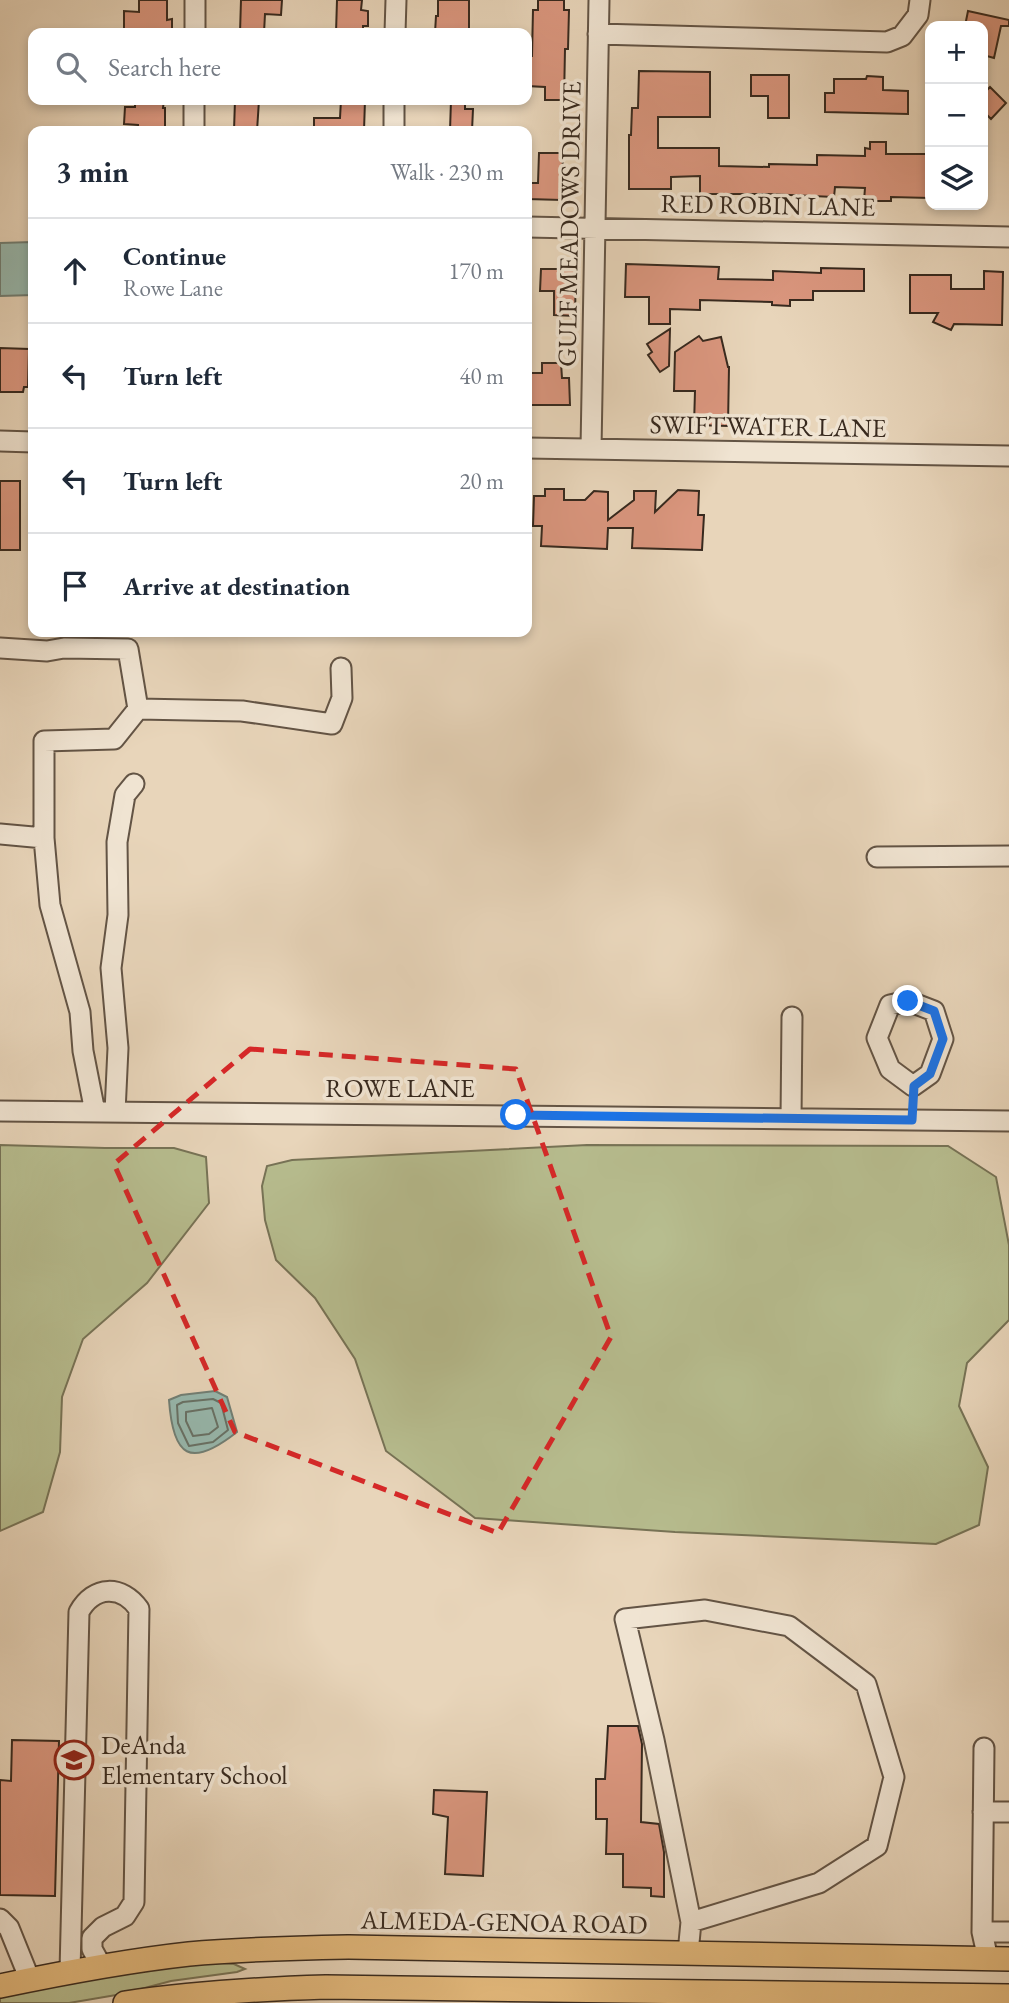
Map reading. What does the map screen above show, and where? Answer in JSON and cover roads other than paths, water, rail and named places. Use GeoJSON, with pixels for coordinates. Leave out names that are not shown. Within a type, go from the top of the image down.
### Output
{"type":"FeatureCollection","features":[{"type":"Feature","properties":{"kind":"main road","name":"ALMEDA-GENOA ROAD"},"geometry":{"type":"LineString","coordinates":[[0,1986],[70,1971],[189,1954],[265,1949],[349,1947],[999,1959]]}},
{"type":"Feature","properties":{"kind":"main road"},"geometry":{"type":"LineString","coordinates":[[265,1949],[266,1989]]}},
{"type":"Feature","properties":{"kind":"main road"},"geometry":{"type":"LineString","coordinates":[[623,1995],[638,1954]]}},
{"type":"Feature","properties":{"kind":"main road"},"geometry":{"type":"LineString","coordinates":[[125,2003],[235,1997],[266,1989],[326,1987],[496,1996],[995,1998],[999,1959]]}},
{"type":"Feature","properties":{"kind":"street"},"geometry":{"type":"LineString","coordinates":[[195,0],[195,28]]}},
{"type":"Feature","properties":{"kind":"street"},"geometry":{"type":"LineString","coordinates":[[395,28],[396,0]]}},
{"type":"Feature","properties":{"kind":"street","name":"GULF MEADOWS DRIVE"},"geometry":{"type":"LineString","coordinates":[[591,449],[599,0]]}},
{"type":"Feature","properties":{"kind":"street"},"geometry":{"type":"LineString","coordinates":[[598,34],[887,41],[902,36],[918,15],[920,0]]}},
{"type":"Feature","properties":{"kind":"street"},"geometry":{"type":"LineString","coordinates":[[194,105],[194,126]]}},
{"type":"Feature","properties":{"kind":"street"},"geometry":{"type":"LineString","coordinates":[[394,105],[394,126]]}},
{"type":"Feature","properties":{"kind":"street","name":"RED ROBIN LANE"},"geometry":{"type":"LineString","coordinates":[[532,227],[1009,237]]}},
{"type":"Feature","properties":{"kind":"street"},"geometry":{"type":"LineString","coordinates":[[0,441],[28,442]]}},
{"type":"Feature","properties":{"kind":"street","name":"SWIFTWATER LANE"},"geometry":{"type":"LineString","coordinates":[[532,449],[1009,456]]}},
{"type":"Feature","properties":{"kind":"street"},"geometry":{"type":"LineString","coordinates":[[0,648],[47,651],[65,648],[128,649],[138,709],[114,738],[44,741],[44,838],[50,905],[80,1012],[83,1051],[95,1112]]}},
{"type":"Feature","properties":{"kind":"street"},"geometry":{"type":"LineString","coordinates":[[138,709],[242,711],[332,724],[342,698],[341,668]]}},
{"type":"Feature","properties":{"kind":"street"},"geometry":{"type":"LineString","coordinates":[[115,1112],[118,1048],[111,968],[118,915],[117,842],[125,795],[134,784]]}},
{"type":"Feature","properties":{"kind":"street"},"geometry":{"type":"LineString","coordinates":[[0,834],[44,838]]}},
{"type":"Feature","properties":{"kind":"street"},"geometry":{"type":"LineString","coordinates":[[877,857],[1009,856]]}},
{"type":"Feature","properties":{"kind":"street"},"geometry":{"type":"LineString","coordinates":[[791,1119],[792,1017]]}},
{"type":"Feature","properties":{"kind":"street"},"geometry":{"type":"LineString","coordinates":[[912,1120],[914,1086]]}},
{"type":"Feature","properties":{"kind":"street","name":"ROWE LANE"},"geometry":{"type":"LineString","coordinates":[[0,1111],[1009,1121]]}},
{"type":"Feature","properties":{"kind":"street"},"geometry":{"type":"LineString","coordinates":[[70,1971],[79,1612],[98,1592],[116,1591],[132,1599],[139,1609],[134,1902],[125,1916],[103,1927],[92,1938],[92,1949],[102,1967]]}},
{"type":"Feature","properties":{"kind":"street"},"geometry":{"type":"LineString","coordinates":[[688,1953],[691,1922],[654,1740],[625,1619],[705,1611],[789,1626],[866,1684],[894,1777],[877,1846],[819,1883],[691,1922]]}},
{"type":"Feature","properties":{"kind":"street"},"geometry":{"type":"LineString","coordinates":[[984,1748],[982,1932],[999,1959]]}},
{"type":"Feature","properties":{"kind":"street"},"geometry":{"type":"LineString","coordinates":[[983,1812],[1009,1812]]}},
{"type":"Feature","properties":{"kind":"street"},"geometry":{"type":"LineString","coordinates":[[0,1919],[9,1928],[30,1980]]}},
{"type":"Feature","properties":{"kind":"street"},"geometry":{"type":"LineString","coordinates":[[982,1932],[1009,1932]]}},
{"type":"Feature","properties":{"kind":"water"},"geometry":{"type":"Polygon","coordinates":[[[28,242],[28,295],[0,296],[0,243],[28,242]]]}},
{"type":"Feature","properties":{"kind":"water"},"geometry":{"type":"Polygon","coordinates":[[[215,1391],[227,1397],[237,1432],[207,1451],[187,1451],[180,1445],[175,1434],[169,1400],[181,1395],[215,1391]]]}},
{"type":"Feature","properties":{"kind":"place","name":"DeAnda Elementary School"},"geometry":{"type":"Point","coordinates":[74,1760]}}]}
